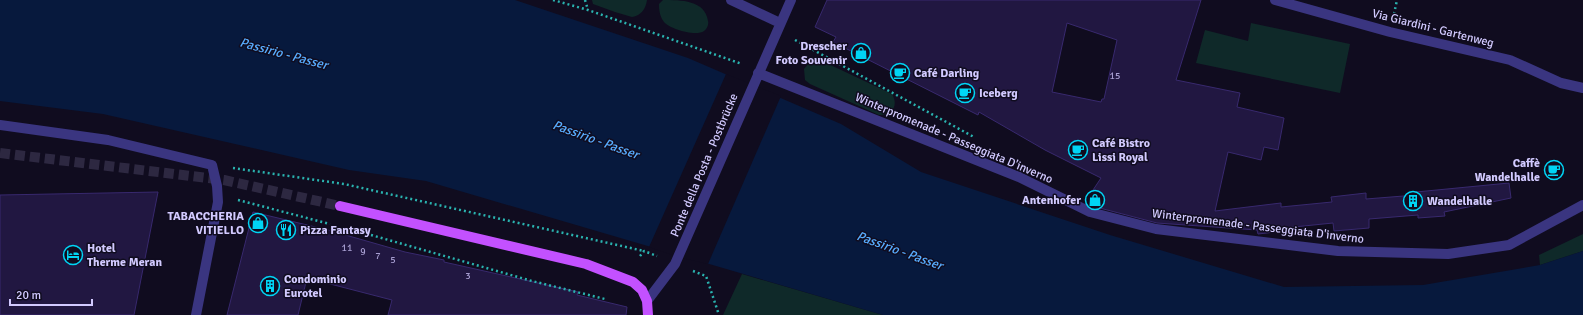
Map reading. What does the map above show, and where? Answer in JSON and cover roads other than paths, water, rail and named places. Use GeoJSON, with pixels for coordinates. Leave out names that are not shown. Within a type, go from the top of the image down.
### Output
{"type":"FeatureCollection","features":[{"type":"Feature","properties":{"kind":"main road"},"geometry":{"type":"LineString","coordinates":[[340,206],[586,264],[624,278],[642,290],[647,301],[648,315]]}},
{"type":"Feature","properties":{"kind":"street"},"geometry":{"type":"LineString","coordinates":[[730,0],[779,27]]}},
{"type":"Feature","properties":{"kind":"street","name":"Ponte della Posta - Postbrücke"},"geometry":{"type":"LineString","coordinates":[[647,301],[677,260],[790,0]]}},
{"type":"Feature","properties":{"kind":"street","name":"Via Giardini - Gartenweg"},"geometry":{"type":"LineString","coordinates":[[1275,0],[1390,32],[1510,60],[1561,83],[1583,88]]}},
{"type":"Feature","properties":{"kind":"street","name":"Winterpromenade - Passeggiata D'inverno"},"geometry":{"type":"LineString","coordinates":[[759,71],[1019,177],[1090,212],[1156,229],[1338,251],[1448,254],[1509,245],[1583,205]]}},
{"type":"Feature","properties":{"kind":"street"},"geometry":{"type":"LineString","coordinates":[[0,125],[108,140],[212,165],[218,186],[218,199],[196,315]]}},
{"type":"Feature","properties":{"kind":"water","name":"Passirio - Passer"},"geometry":{"type":"Polygon","coordinates":[[[0,0],[515,0],[688,58],[841,124],[921,172],[1110,235],[1284,287],[1423,285],[1540,265],[1583,251],[1583,315],[883,315],[426,181],[349,170],[103,114],[0,101],[0,0]]]}},
{"type":"Feature","properties":{"kind":"tunnel"},"geometry":{"type":"LineString","coordinates":[[0,153],[224,180],[340,206]]}},
{"type":"Feature","properties":{"kind":"place","name":"Drescher Foto Souvenir"},"geometry":{"type":"Point","coordinates":[861,53]}},
{"type":"Feature","properties":{"kind":"place","name":"Café Darling"},"geometry":{"type":"Point","coordinates":[900,73]}},
{"type":"Feature","properties":{"kind":"place","name":"Iceberg"},"geometry":{"type":"Point","coordinates":[965,93]}},
{"type":"Feature","properties":{"kind":"place","name":"Café Bistro Lissi Royal"},"geometry":{"type":"Point","coordinates":[1078,150]}},
{"type":"Feature","properties":{"kind":"place","name":"Caffè Wandelhalle"},"geometry":{"type":"Point","coordinates":[1554,170]}},
{"type":"Feature","properties":{"kind":"place","name":"Antenhofer"},"geometry":{"type":"Point","coordinates":[1095,200]}},
{"type":"Feature","properties":{"kind":"place","name":"Wandelhalle"},"geometry":{"type":"Point","coordinates":[1413,201]}},
{"type":"Feature","properties":{"kind":"place","name":"TABACCHERIA VITIELLO"},"geometry":{"type":"Point","coordinates":[258,223]}},
{"type":"Feature","properties":{"kind":"place","name":"Pizza Fantasy"},"geometry":{"type":"Point","coordinates":[286,230]}},
{"type":"Feature","properties":{"kind":"place","name":"Hotel Therme Meran"},"geometry":{"type":"Point","coordinates":[73,255]}},
{"type":"Feature","properties":{"kind":"place","name":"Condominio Eurotel"},"geometry":{"type":"Point","coordinates":[270,286]}}]}
